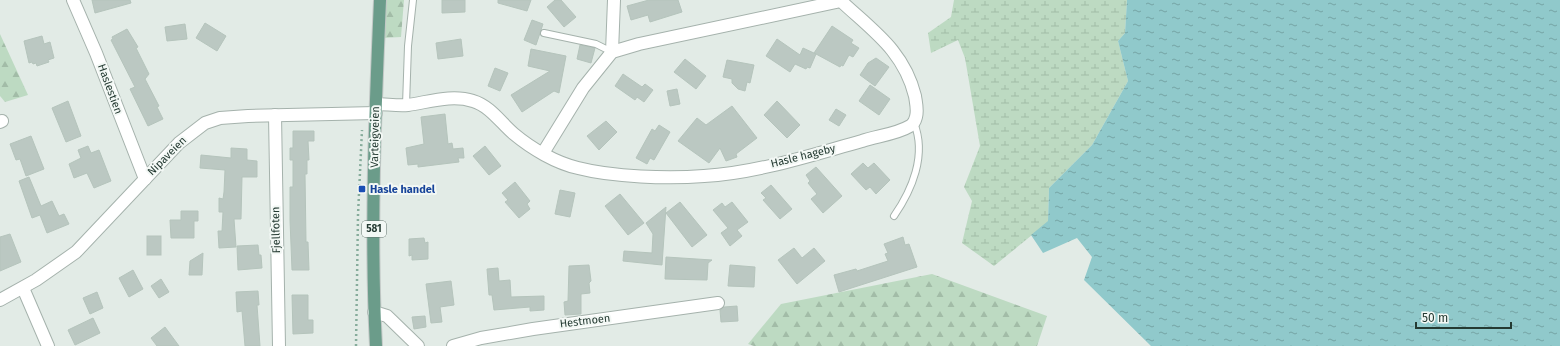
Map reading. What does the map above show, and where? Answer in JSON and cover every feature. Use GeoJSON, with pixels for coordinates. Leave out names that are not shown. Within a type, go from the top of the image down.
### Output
{"type":"FeatureCollection","features":[{"type":"Feature","properties":{"kind":"main road","name":"Varteigveien"},"geometry":{"type":"LineString","coordinates":[[376,346],[374,312],[376,108],[380,0]]}},
{"type":"Feature","properties":{"kind":"street","name":"Haslestien"},"geometry":{"type":"LineString","coordinates":[[73,0],[96,53],[145,179]]}},
{"type":"Feature","properties":{"kind":"street"},"geometry":{"type":"LineString","coordinates":[[612,52],[614,0]]}},
{"type":"Feature","properties":{"kind":"street"},"geometry":{"type":"LineString","coordinates":[[543,152],[583,88],[612,52],[639,44],[841,0],[886,43],[903,64],[911,82],[917,106],[917,116],[914,123]]}},
{"type":"Feature","properties":{"kind":"street","name":"Hasle hageby"},"geometry":{"type":"LineString","coordinates":[[376,108],[451,99],[473,101],[488,109],[514,134],[530,146],[564,164],[591,171],[648,176],[704,176],[740,172],[797,159],[900,130],[914,123]]}},
{"type":"Feature","properties":{"kind":"street","name":"Nipaveien"},"geometry":{"type":"LineString","coordinates":[[0,300],[23,288],[76,252],[179,143],[205,123],[220,118],[376,108]]}},
{"type":"Feature","properties":{"kind":"street","name":"Fjellfoten"},"geometry":{"type":"LineString","coordinates":[[275,115],[279,346]]}},
{"type":"Feature","properties":{"kind":"street"},"geometry":{"type":"LineString","coordinates":[[23,288],[48,346]]}},
{"type":"Feature","properties":{"kind":"street","name":"Hestmoen"},"geometry":{"type":"LineString","coordinates":[[453,346],[481,338],[532,328],[718,303]]}},
{"type":"Feature","properties":{"kind":"street"},"geometry":{"type":"LineString","coordinates":[[374,312],[387,316],[418,346]]}},
{"type":"Feature","properties":{"kind":"lane"},"geometry":{"type":"LineString","coordinates":[[406,105],[408,46],[414,0]]}},
{"type":"Feature","properties":{"kind":"lane"},"geometry":{"type":"LineString","coordinates":[[544,33],[596,44],[612,52]]}},
{"type":"Feature","properties":{"kind":"lane"},"geometry":{"type":"LineString","coordinates":[[894,216],[910,190],[916,172],[920,143],[914,123]]}},
{"type":"Feature","properties":{"kind":"path"},"geometry":{"type":"LineString","coordinates":[[356,346],[358,223],[362,125]]}},
{"type":"Feature","properties":{"kind":"green space"},"geometry":{"type":"Polygon","coordinates":[[[384,0],[404,0],[401,37],[382,38],[384,0]]]}},
{"type":"Feature","properties":{"kind":"green space"},"geometry":{"type":"Polygon","coordinates":[[[954,0],[1127,0],[1125,33],[1118,41],[1128,81],[1092,145],[1049,188],[1048,222],[994,266],[962,243],[972,201],[964,187],[980,146],[965,58],[958,40],[931,53],[928,33],[951,17],[954,0]]]}},
{"type":"Feature","properties":{"kind":"green space"},"geometry":{"type":"Polygon","coordinates":[[[0,34],[28,95],[5,102],[0,96],[0,34]]]}},
{"type":"Feature","properties":{"kind":"green space"},"geometry":{"type":"Polygon","coordinates":[[[932,274],[1047,316],[1037,346],[754,346],[748,344],[781,304],[932,274]]]}},
{"type":"Feature","properties":{"kind":"water"},"geometry":{"type":"Polygon","coordinates":[[[1127,0],[1560,0],[1560,346],[1151,346],[1084,280],[1092,257],[1077,238],[1043,253],[1031,235],[1048,221],[1049,188],[1092,145],[1128,81],[1118,41],[1125,33],[1127,0]]]}},
{"type":"Feature","properties":{"kind":"building"},"geometry":{"type":"Polygon","coordinates":[[[92,0],[130,0],[131,3],[95,13],[92,0]]]}},
{"type":"Feature","properties":{"kind":"building"},"geometry":{"type":"Polygon","coordinates":[[[442,0],[465,0],[465,12],[442,13],[442,0]]]}},
{"type":"Feature","properties":{"kind":"building"},"geometry":{"type":"Polygon","coordinates":[[[498,0],[531,0],[527,11],[498,3],[498,0]]]}},
{"type":"Feature","properties":{"kind":"building"},"geometry":{"type":"Polygon","coordinates":[[[555,0],[561,0],[576,17],[564,27],[547,7],[555,0]]]}},
{"type":"Feature","properties":{"kind":"building"},"geometry":{"type":"Polygon","coordinates":[[[649,0],[678,0],[682,12],[650,22],[648,15],[631,20],[627,6],[649,0]]]}},
{"type":"Feature","properties":{"kind":"building"},"geometry":{"type":"Polygon","coordinates":[[[532,20],[543,24],[536,45],[524,40],[532,20]]]}},
{"type":"Feature","properties":{"kind":"building"},"geometry":{"type":"Polygon","coordinates":[[[205,23],[226,36],[217,51],[196,38],[205,23]]]}},
{"type":"Feature","properties":{"kind":"building"},"geometry":{"type":"Polygon","coordinates":[[[185,24],[187,39],[167,41],[165,27],[185,24]]]}},
{"type":"Feature","properties":{"kind":"building"},"geometry":{"type":"Polygon","coordinates":[[[832,26],[853,40],[851,43],[859,48],[853,57],[849,55],[843,66],[841,65],[840,67],[814,53],[832,26]]]}},
{"type":"Feature","properties":{"kind":"building"},"geometry":{"type":"Polygon","coordinates":[[[127,29],[138,47],[136,48],[149,74],[145,79],[159,106],[157,107],[163,119],[148,126],[130,89],[135,87],[111,40],[113,39],[112,37],[127,29]]]}},
{"type":"Feature","properties":{"kind":"building"},"geometry":{"type":"Polygon","coordinates":[[[42,36],[44,44],[50,42],[54,58],[48,60],[49,62],[37,66],[36,63],[29,63],[24,41],[42,36]]]}},
{"type":"Feature","properties":{"kind":"building"},"geometry":{"type":"Polygon","coordinates":[[[461,39],[463,56],[438,59],[436,43],[461,39]]]}},
{"type":"Feature","properties":{"kind":"building"},"geometry":{"type":"Polygon","coordinates":[[[777,39],[800,55],[803,48],[816,54],[810,68],[807,67],[806,69],[795,64],[790,72],[766,56],[777,39]]]}},
{"type":"Feature","properties":{"kind":"building"},"geometry":{"type":"Polygon","coordinates":[[[580,45],[595,48],[591,63],[577,59],[580,45]]]}},
{"type":"Feature","properties":{"kind":"building"},"geometry":{"type":"Polygon","coordinates":[[[531,49],[566,56],[559,93],[554,91],[522,112],[511,95],[550,71],[528,66],[531,49]]]}},
{"type":"Feature","properties":{"kind":"building"},"geometry":{"type":"Polygon","coordinates":[[[876,58],[889,67],[875,86],[860,75],[868,63],[876,58]]]}},
{"type":"Feature","properties":{"kind":"building"},"geometry":{"type":"Polygon","coordinates":[[[685,59],[706,76],[696,89],[674,72],[685,59]]]}},
{"type":"Feature","properties":{"kind":"building"},"geometry":{"type":"Polygon","coordinates":[[[727,60],[754,65],[750,83],[747,82],[745,91],[738,89],[732,83],[732,79],[723,77],[727,60]]]}},
{"type":"Feature","properties":{"kind":"building"},"geometry":{"type":"Polygon","coordinates":[[[495,68],[508,73],[500,91],[488,86],[495,68]]]}},
{"type":"Feature","properties":{"kind":"building"},"geometry":{"type":"Polygon","coordinates":[[[623,74],[642,87],[645,84],[653,90],[644,102],[637,97],[635,100],[615,86],[623,74]]]}},
{"type":"Feature","properties":{"kind":"building"},"geometry":{"type":"Polygon","coordinates":[[[870,85],[890,99],[879,115],[859,101],[870,85]]]}},
{"type":"Feature","properties":{"kind":"building"},"geometry":{"type":"Polygon","coordinates":[[[677,89],[680,104],[670,106],[667,91],[677,89]]]}},
{"type":"Feature","properties":{"kind":"building"},"geometry":{"type":"Polygon","coordinates":[[[68,101],[81,136],[66,142],[52,108],[68,101]]]}},
{"type":"Feature","properties":{"kind":"building"},"geometry":{"type":"Polygon","coordinates":[[[777,101],[800,125],[787,138],[764,115],[777,101]]]}},
{"type":"Feature","properties":{"kind":"building"},"geometry":{"type":"Polygon","coordinates":[[[732,106],[757,138],[736,154],[737,157],[726,161],[720,148],[709,163],[678,141],[697,118],[706,125],[732,106]]]}},
{"type":"Feature","properties":{"kind":"building"},"geometry":{"type":"Polygon","coordinates":[[[836,109],[846,115],[839,126],[829,120],[836,109]]]}},
{"type":"Feature","properties":{"kind":"building"},"geometry":{"type":"Polygon","coordinates":[[[445,114],[448,144],[452,143],[453,149],[463,148],[464,158],[458,158],[459,162],[418,167],[418,164],[408,165],[406,148],[424,144],[421,117],[445,114]]]}},
{"type":"Feature","properties":{"kind":"building"},"geometry":{"type":"Polygon","coordinates":[[[606,121],[617,132],[599,150],[587,136],[606,121]]]}},
{"type":"Feature","properties":{"kind":"building"},"geometry":{"type":"Polygon","coordinates":[[[659,125],[670,132],[654,160],[650,158],[647,164],[636,158],[652,129],[655,131],[659,125]]]}},
{"type":"Feature","properties":{"kind":"building"},"geometry":{"type":"Polygon","coordinates":[[[293,131],[314,131],[314,141],[308,141],[309,160],[307,160],[307,174],[305,174],[306,242],[308,242],[309,270],[292,270],[290,187],[293,187],[293,160],[290,160],[290,148],[293,148],[293,131]]]}},
{"type":"Feature","properties":{"kind":"building"},"geometry":{"type":"Polygon","coordinates":[[[31,136],[44,169],[26,176],[20,159],[16,160],[10,144],[31,136]]]}},
{"type":"Feature","properties":{"kind":"building"},"geometry":{"type":"Polygon","coordinates":[[[88,146],[91,153],[99,150],[111,181],[94,188],[87,173],[74,178],[69,164],[81,158],[78,150],[88,146]]]}},
{"type":"Feature","properties":{"kind":"building"},"geometry":{"type":"Polygon","coordinates":[[[485,146],[501,166],[489,175],[473,156],[485,146]]]}},
{"type":"Feature","properties":{"kind":"building"},"geometry":{"type":"Polygon","coordinates":[[[231,148],[247,149],[247,160],[257,161],[257,177],[242,177],[241,219],[234,219],[236,247],[219,248],[218,231],[222,231],[223,212],[219,212],[219,198],[223,199],[225,170],[200,168],[201,155],[231,158],[231,148]]]}},
{"type":"Feature","properties":{"kind":"building"},"geometry":{"type":"Polygon","coordinates":[[[863,163],[868,168],[874,163],[890,180],[876,194],[870,187],[866,190],[851,174],[863,163]]]}},
{"type":"Feature","properties":{"kind":"building"},"geometry":{"type":"Polygon","coordinates":[[[816,167],[842,196],[823,213],[811,199],[817,194],[808,183],[810,181],[806,175],[816,167]]]}},
{"type":"Feature","properties":{"kind":"building"},"geometry":{"type":"Polygon","coordinates":[[[29,177],[41,206],[52,201],[59,216],[64,214],[69,224],[47,233],[40,215],[32,218],[19,181],[29,177]]]}},
{"type":"Feature","properties":{"kind":"building"},"geometry":{"type":"Polygon","coordinates":[[[515,182],[530,201],[527,204],[530,209],[519,218],[505,202],[508,200],[502,193],[515,182]]]}},
{"type":"Feature","properties":{"kind":"building"},"geometry":{"type":"Polygon","coordinates":[[[771,185],[792,209],[780,219],[763,200],[766,198],[761,193],[771,185]]]}},
{"type":"Feature","properties":{"kind":"building"},"geometry":{"type":"Polygon","coordinates":[[[560,190],[575,193],[570,217],[555,214],[560,190]]]}},
{"type":"Feature","properties":{"kind":"building"},"geometry":{"type":"Polygon","coordinates":[[[620,194],[644,223],[628,235],[605,206],[620,194]]]}},
{"type":"Feature","properties":{"kind":"building"},"geometry":{"type":"Polygon","coordinates":[[[680,202],[707,235],[692,247],[666,213],[680,202]]]}},
{"type":"Feature","properties":{"kind":"building"},"geometry":{"type":"Polygon","coordinates":[[[732,202],[748,222],[737,230],[742,236],[730,246],[721,233],[728,228],[713,210],[722,203],[725,207],[732,202]]]}},
{"type":"Feature","properties":{"kind":"building"},"geometry":{"type":"Polygon","coordinates":[[[666,207],[662,265],[623,261],[624,251],[652,253],[653,234],[646,223],[666,207]]]}},
{"type":"Feature","properties":{"kind":"building"},"geometry":{"type":"Polygon","coordinates":[[[181,211],[198,211],[198,221],[194,221],[194,238],[171,238],[170,220],[181,220],[181,211]]]}},
{"type":"Feature","properties":{"kind":"building"},"geometry":{"type":"Polygon","coordinates":[[[10,234],[21,262],[0,271],[0,237],[10,234]]]}},
{"type":"Feature","properties":{"kind":"building"},"geometry":{"type":"Polygon","coordinates":[[[147,236],[161,236],[161,255],[147,255],[147,236]]]}},
{"type":"Feature","properties":{"kind":"building"},"geometry":{"type":"Polygon","coordinates":[[[903,237],[905,245],[909,244],[917,267],[839,292],[834,275],[856,269],[857,271],[888,261],[885,254],[888,253],[884,244],[903,237]]]}},
{"type":"Feature","properties":{"kind":"building"},"geometry":{"type":"Polygon","coordinates":[[[424,238],[425,243],[428,242],[428,259],[412,260],[412,255],[409,256],[409,239],[424,238]]]}},
{"type":"Feature","properties":{"kind":"building"},"geometry":{"type":"Polygon","coordinates":[[[258,245],[259,255],[261,255],[262,268],[238,270],[237,246],[258,245]]]}},
{"type":"Feature","properties":{"kind":"building"},"geometry":{"type":"Polygon","coordinates":[[[794,248],[802,258],[814,248],[825,261],[797,284],[778,260],[794,248]]]}},
{"type":"Feature","properties":{"kind":"building"},"geometry":{"type":"Polygon","coordinates":[[[203,253],[202,275],[189,275],[190,261],[203,253]]]}},
{"type":"Feature","properties":{"kind":"building"},"geometry":{"type":"Polygon","coordinates":[[[666,257],[712,260],[708,263],[707,280],[665,279],[666,257]]]}},
{"type":"Feature","properties":{"kind":"building"},"geometry":{"type":"Polygon","coordinates":[[[589,265],[591,281],[589,283],[590,293],[581,294],[581,314],[565,315],[564,302],[568,301],[569,266],[589,265]]]}},
{"type":"Feature","properties":{"kind":"building"},"geometry":{"type":"Polygon","coordinates":[[[730,265],[755,267],[754,287],[728,286],[730,265]]]}},
{"type":"Feature","properties":{"kind":"building"},"geometry":{"type":"Polygon","coordinates":[[[498,268],[499,281],[510,280],[511,297],[544,296],[544,310],[530,311],[530,307],[494,310],[492,295],[489,295],[487,269],[498,268]]]}},
{"type":"Feature","properties":{"kind":"building"},"geometry":{"type":"Polygon","coordinates":[[[133,270],[143,289],[129,297],[119,278],[133,270]]]}},
{"type":"Feature","properties":{"kind":"building"},"geometry":{"type":"Polygon","coordinates":[[[161,279],[169,292],[159,298],[151,286],[161,279]]]}},
{"type":"Feature","properties":{"kind":"building"},"geometry":{"type":"Polygon","coordinates":[[[451,281],[454,305],[440,307],[442,322],[431,323],[426,284],[451,281]]]}},
{"type":"Feature","properties":{"kind":"building"},"geometry":{"type":"Polygon","coordinates":[[[258,291],[259,305],[257,305],[260,346],[245,346],[242,311],[237,312],[236,292],[258,291]]]}},
{"type":"Feature","properties":{"kind":"building"},"geometry":{"type":"Polygon","coordinates":[[[97,292],[103,308],[90,314],[83,298],[97,292]]]}},
{"type":"Feature","properties":{"kind":"building"},"geometry":{"type":"Polygon","coordinates":[[[292,295],[308,295],[308,320],[313,320],[313,333],[293,334],[292,295]]]}},
{"type":"Feature","properties":{"kind":"building"},"geometry":{"type":"Polygon","coordinates":[[[737,306],[738,321],[721,322],[720,310],[724,307],[737,306]]]}},
{"type":"Feature","properties":{"kind":"building"},"geometry":{"type":"Polygon","coordinates":[[[425,316],[426,327],[414,329],[412,317],[425,316]]]}},
{"type":"Feature","properties":{"kind":"building"},"geometry":{"type":"Polygon","coordinates":[[[93,318],[100,333],[75,345],[68,330],[93,318]]]}},
{"type":"Feature","properties":{"kind":"building"},"geometry":{"type":"Polygon","coordinates":[[[165,327],[179,346],[157,346],[151,338],[165,327]]]}},
{"type":"Feature","properties":{"kind":"place","name":"Hasle handel"},"geometry":{"type":"Point","coordinates":[362,189]}}]}
